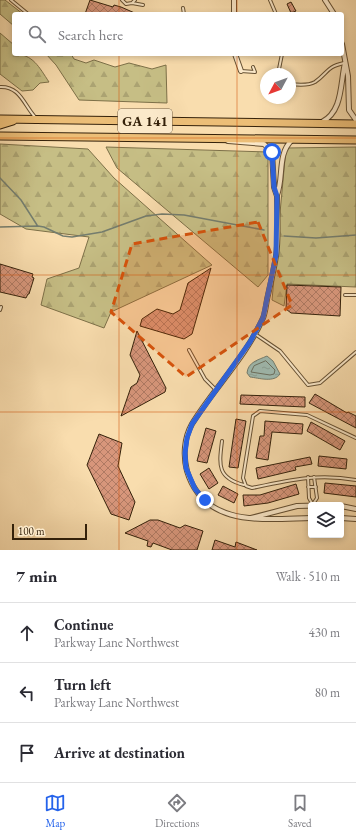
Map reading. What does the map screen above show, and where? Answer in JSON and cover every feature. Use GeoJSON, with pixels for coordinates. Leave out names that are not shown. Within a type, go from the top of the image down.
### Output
{"type":"FeatureCollection","features":[{"type":"Feature","properties":{"kind":"highway","name":"GA 141"},"geometry":{"type":"LineString","coordinates":[[0,119],[356,124]]}},
{"type":"Feature","properties":{"kind":"highway"},"geometry":{"type":"LineString","coordinates":[[0,125],[15,120]]}},
{"type":"Feature","properties":{"kind":"highway","name":"GA 141"},"geometry":{"type":"LineString","coordinates":[[0,136],[225,140],[356,140]]}},
{"type":"Feature","properties":{"kind":"street"},"geometry":{"type":"LineString","coordinates":[[234,12],[235,0]]}},
{"type":"Feature","properties":{"kind":"street"},"geometry":{"type":"LineString","coordinates":[[325,0],[333,12]]}},
{"type":"Feature","properties":{"kind":"street"},"geometry":{"type":"LineString","coordinates":[[236,56],[241,71]]}},
{"type":"Feature","properties":{"kind":"street"},"geometry":{"type":"LineString","coordinates":[[344,56],[348,76],[349,110],[356,120]]}},
{"type":"Feature","properties":{"kind":"street"},"geometry":{"type":"LineString","coordinates":[[320,124],[331,117],[337,108],[345,62]]}},
{"type":"Feature","properties":{"kind":"street"},"geometry":{"type":"LineString","coordinates":[[292,139],[283,152],[281,180],[277,196],[276,255],[263,318],[189,431],[185,453],[186,468],[195,489],[210,505],[223,513],[248,519],[308,518]]}},
{"type":"Feature","properties":{"kind":"street"},"geometry":{"type":"LineString","coordinates":[[225,140],[238,143],[264,144],[270,148],[273,155],[274,187],[277,196]]}},
{"type":"Feature","properties":{"kind":"street"},"geometry":{"type":"LineString","coordinates":[[248,519],[297,506],[308,505]]}},
{"type":"Feature","properties":{"kind":"street"},"geometry":{"type":"LineString","coordinates":[[344,507],[356,509]]}},
{"type":"Feature","properties":{"kind":"street"},"geometry":{"type":"LineString","coordinates":[[344,518],[356,519]]}},
{"type":"Feature","properties":{"kind":"lane"},"geometry":{"type":"LineString","coordinates":[[11,0],[26,12]]}},
{"type":"Feature","properties":{"kind":"lane"},"geometry":{"type":"LineString","coordinates":[[122,0],[126,4],[132,3],[143,5]]}},
{"type":"Feature","properties":{"kind":"lane"},"geometry":{"type":"LineString","coordinates":[[132,3],[135,0]]}},
{"type":"Feature","properties":{"kind":"lane"},"geometry":{"type":"LineString","coordinates":[[270,0],[275,12]]}},
{"type":"Feature","properties":{"kind":"lane"},"geometry":{"type":"LineString","coordinates":[[183,8],[184,12]]}},
{"type":"Feature","properties":{"kind":"lane"},"geometry":{"type":"LineString","coordinates":[[279,68],[282,56]]}},
{"type":"Feature","properties":{"kind":"lane"},"geometry":{"type":"LineString","coordinates":[[296,84],[305,85],[315,82],[332,66],[345,62]]}},
{"type":"Feature","properties":{"kind":"lane"},"geometry":{"type":"LineString","coordinates":[[241,71],[255,72],[253,67]]}},
{"type":"Feature","properties":{"kind":"lane"},"geometry":{"type":"LineString","coordinates":[[0,87],[14,90],[20,95],[37,120]]}},
{"type":"Feature","properties":{"kind":"lane"},"geometry":{"type":"LineString","coordinates":[[345,294],[356,295]]}},
{"type":"Feature","properties":{"kind":"lane"},"geometry":{"type":"LineString","coordinates":[[254,333],[284,355],[308,385],[313,386],[320,383],[356,352]]}},
{"type":"Feature","properties":{"kind":"lane"},"geometry":{"type":"LineString","coordinates":[[189,350],[204,379],[216,390]]}},
{"type":"Feature","properties":{"kind":"lane"},"geometry":{"type":"LineString","coordinates":[[246,486],[243,478],[251,421],[255,413],[260,411],[308,415],[356,438]]}},
{"type":"Feature","properties":{"kind":"lane"},"geometry":{"type":"LineString","coordinates":[[222,441],[219,461],[223,474],[235,483],[252,488],[308,477],[337,477],[356,480]]}},
{"type":"Feature","properties":{"kind":"lane"},"geometry":{"type":"LineString","coordinates":[[308,477],[309,498],[311,502]]}},
{"type":"Feature","properties":{"kind":"lane"},"geometry":{"type":"LineString","coordinates":[[314,477],[317,498],[315,502]]}},
{"type":"Feature","properties":{"kind":"lane"},"geometry":{"type":"LineString","coordinates":[[308,487],[316,487]]}},
{"type":"Feature","properties":{"kind":"highlighted area"},"geometry":{"type":"Polygon","coordinates":[[[258,222],[292,305],[186,377],[111,312],[132,244],[258,222]]]}},
{"type":"Feature","properties":{"kind":"green space"},"geometry":{"type":"Polygon","coordinates":[[[0,0],[5,0],[20,12],[12,12],[12,24],[0,14],[0,0]]]}},
{"type":"Feature","properties":{"kind":"green space"},"geometry":{"type":"Polygon","coordinates":[[[0,33],[12,43],[12,56],[26,56],[31,59],[39,67],[49,82],[40,83],[33,90],[22,91],[0,74],[0,33]]]}},
{"type":"Feature","properties":{"kind":"green space"},"geometry":{"type":"Polygon","coordinates":[[[48,56],[72,56],[74,59],[86,63],[94,60],[115,67],[129,63],[152,69],[166,65],[167,103],[79,100],[56,65],[48,56]]]}},
{"type":"Feature","properties":{"kind":"green space"},"geometry":{"type":"Polygon","coordinates":[[[0,144],[88,149],[114,178],[212,265],[111,312],[104,328],[41,305],[47,279],[79,268],[89,237],[26,229],[0,214],[0,144]]]}},
{"type":"Feature","properties":{"kind":"green space"},"geometry":{"type":"Polygon","coordinates":[[[106,147],[268,152],[268,275],[258,287],[117,168],[106,147]]]}},
{"type":"Feature","properties":{"kind":"green space"},"geometry":{"type":"Polygon","coordinates":[[[356,147],[356,287],[287,284],[284,306],[272,300],[286,148],[356,147]]]}},
{"type":"Feature","properties":{"kind":"water"},"geometry":{"type":"Polygon","coordinates":[[[267,356],[273,361],[280,374],[277,377],[270,379],[250,377],[247,373],[249,366],[267,356]]]}},
{"type":"Feature","properties":{"kind":"building"},"geometry":{"type":"Polygon","coordinates":[[[90,0],[113,7],[114,5],[132,12],[86,12],[90,0]]]}},
{"type":"Feature","properties":{"kind":"building"},"geometry":{"type":"Polygon","coordinates":[[[291,2],[296,11],[291,12],[287,4],[291,2]]]}},
{"type":"Feature","properties":{"kind":"building"},"geometry":{"type":"Polygon","coordinates":[[[0,264],[33,274],[32,277],[34,278],[29,294],[26,298],[0,292],[0,264]]]}},
{"type":"Feature","properties":{"kind":"building"},"geometry":{"type":"Polygon","coordinates":[[[211,268],[192,334],[184,339],[140,326],[142,319],[157,309],[173,314],[180,310],[188,283],[211,268]]]}},
{"type":"Feature","properties":{"kind":"building"},"geometry":{"type":"Polygon","coordinates":[[[287,285],[341,287],[340,316],[291,313],[286,309],[287,285]]]}},
{"type":"Feature","properties":{"kind":"building"},"geometry":{"type":"Polygon","coordinates":[[[137,331],[166,388],[165,392],[121,416],[131,387],[137,383],[140,375],[130,355],[137,331]]]}},
{"type":"Feature","properties":{"kind":"building"},"geometry":{"type":"Polygon","coordinates":[[[315,394],[347,413],[348,412],[356,416],[356,428],[309,403],[315,394]]]}},
{"type":"Feature","properties":{"kind":"building"},"geometry":{"type":"Polygon","coordinates":[[[241,395],[305,397],[305,407],[240,404],[241,395]]]}},
{"type":"Feature","properties":{"kind":"building"},"geometry":{"type":"Polygon","coordinates":[[[236,419],[246,421],[238,468],[229,467],[236,419]]]}},
{"type":"Feature","properties":{"kind":"building"},"geometry":{"type":"Polygon","coordinates":[[[265,421],[303,424],[302,434],[272,432],[268,460],[256,458],[260,436],[264,436],[265,421]]]}},
{"type":"Feature","properties":{"kind":"building"},"geometry":{"type":"Polygon","coordinates":[[[311,422],[345,441],[340,450],[307,431],[311,422]]]}},
{"type":"Feature","properties":{"kind":"building"},"geometry":{"type":"Polygon","coordinates":[[[206,428],[216,431],[207,463],[197,461],[206,428]]]}},
{"type":"Feature","properties":{"kind":"building"},"geometry":{"type":"Polygon","coordinates":[[[99,434],[122,443],[118,466],[135,502],[129,520],[111,514],[87,465],[99,434]]]}},
{"type":"Feature","properties":{"kind":"building"},"geometry":{"type":"Polygon","coordinates":[[[319,456],[347,459],[346,469],[318,466],[319,456]]]}},
{"type":"Feature","properties":{"kind":"building"},"geometry":{"type":"Polygon","coordinates":[[[310,457],[312,464],[295,467],[296,470],[258,479],[256,468],[310,457]]]}},
{"type":"Feature","properties":{"kind":"building"},"geometry":{"type":"Polygon","coordinates":[[[209,468],[218,483],[209,489],[200,474],[209,468]]]}},
{"type":"Feature","properties":{"kind":"building"},"geometry":{"type":"Polygon","coordinates":[[[325,483],[356,486],[356,497],[324,493],[325,483]]]}},
{"type":"Feature","properties":{"kind":"building"},"geometry":{"type":"Polygon","coordinates":[[[296,484],[299,494],[268,503],[244,506],[243,495],[260,495],[296,484]]]}},
{"type":"Feature","properties":{"kind":"building"},"geometry":{"type":"Polygon","coordinates":[[[223,486],[238,494],[234,503],[218,495],[223,486]]]}},
{"type":"Feature","properties":{"kind":"building"},"geometry":{"type":"Polygon","coordinates":[[[150,520],[158,520],[180,528],[185,525],[203,531],[197,550],[172,550],[153,543],[151,547],[147,546],[148,541],[125,533],[150,520]]]}},
{"type":"Feature","properties":{"kind":"building"},"geometry":{"type":"Polygon","coordinates":[[[215,540],[235,547],[236,542],[257,550],[212,550],[215,540]]]}},
{"type":"Feature","properties":{"kind":"waterway"},"geometry":{"type":"LineString","coordinates":[[0,178],[21,200],[37,225]]}},
{"type":"Feature","properties":{"kind":"waterway"},"geometry":{"type":"LineString","coordinates":[[0,227],[38,226],[44,227],[63,236],[72,237],[102,232],[146,216],[162,214],[184,215],[264,230]]}},
{"type":"Feature","properties":{"kind":"waterway"},"geometry":{"type":"LineString","coordinates":[[284,236],[316,238],[356,235]]}},
{"type":"Feature","properties":{"kind":"route"},"geometry":{"type":"LineString","coordinates":[[205,500],[195,489],[188,475],[185,461],[185,446],[192,424],[250,342],[263,318],[276,255],[277,196],[274,187],[272,152]]}}]}
